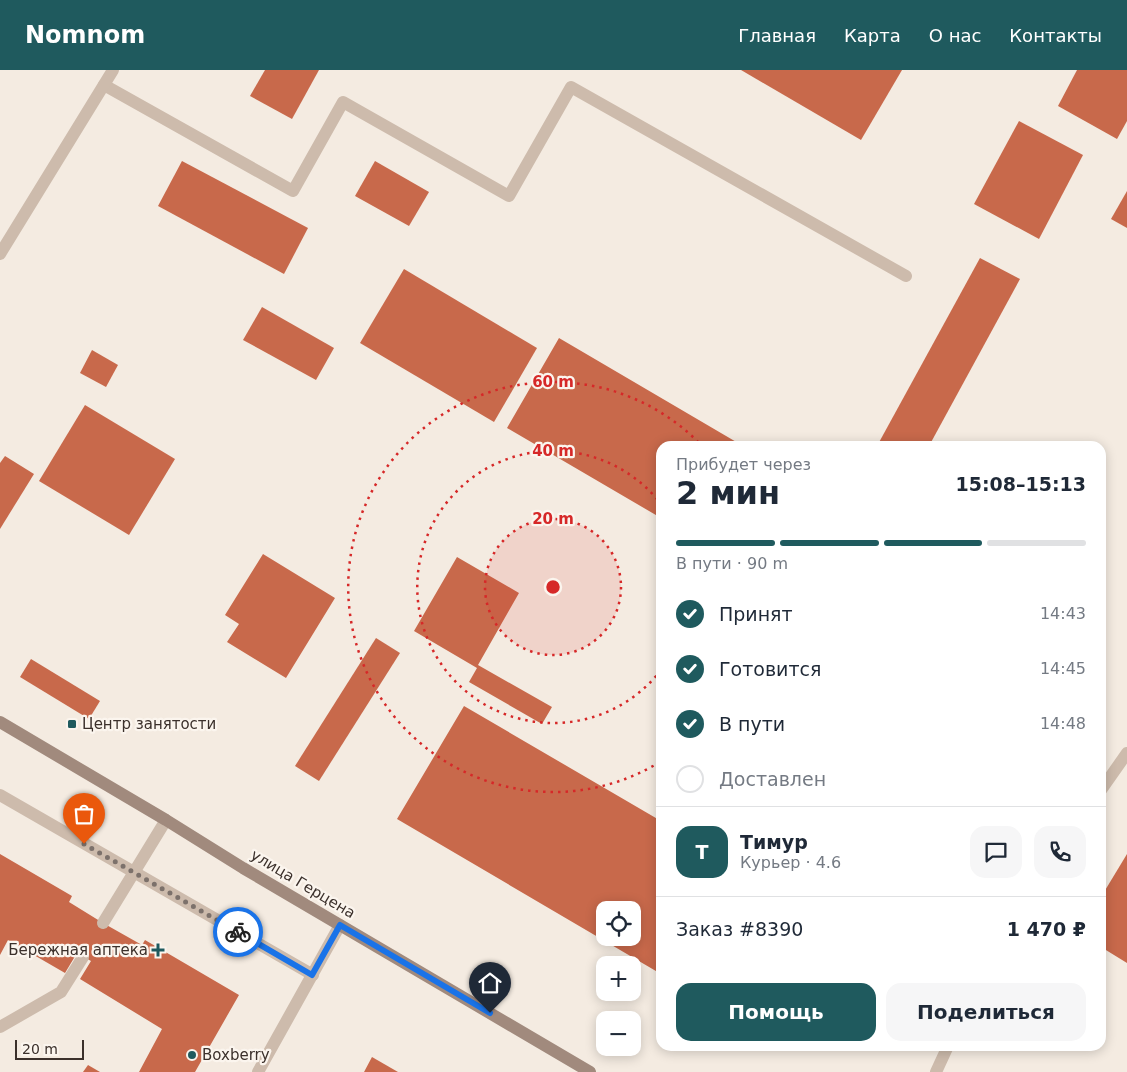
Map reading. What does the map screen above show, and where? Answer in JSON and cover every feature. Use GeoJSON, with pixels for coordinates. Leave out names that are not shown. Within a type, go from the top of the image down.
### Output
{"type":"FeatureCollection","features":[{"type":"Feature","properties":{"kind":"main road","name":"улица Герцена"},"geometry":{"type":"LineString","coordinates":[[0,722],[590,1072]]}},
{"type":"Feature","properties":{"kind":"street"},"geometry":{"type":"LineString","coordinates":[[0,254],[113,70]]}},
{"type":"Feature","properties":{"kind":"street"},"geometry":{"type":"LineString","coordinates":[[104,85],[293,192],[343,102],[509,196],[571,87],[906,276]]}},
{"type":"Feature","properties":{"kind":"street"},"geometry":{"type":"LineString","coordinates":[[1106,783],[1127,753]]}},
{"type":"Feature","properties":{"kind":"street"},"geometry":{"type":"LineString","coordinates":[[0,795],[312,975]]}},
{"type":"Feature","properties":{"kind":"street"},"geometry":{"type":"LineString","coordinates":[[103,923],[166,820]]}},
{"type":"Feature","properties":{"kind":"street"},"geometry":{"type":"LineString","coordinates":[[258,1072],[340,925]]}},
{"type":"Feature","properties":{"kind":"street"},"geometry":{"type":"LineString","coordinates":[[0,1027],[61,992],[83,956]]}},
{"type":"Feature","properties":{"kind":"street"},"geometry":{"type":"LineString","coordinates":[[936,1072],[946,1051]]}},
{"type":"Feature","properties":{"kind":"building"},"geometry":{"type":"Polygon","coordinates":[[[265,70],[319,70],[292,119],[250,96],[265,70]]]}},
{"type":"Feature","properties":{"kind":"building"},"geometry":{"type":"Polygon","coordinates":[[[741,70],[902,70],[861,140],[741,70]]]}},
{"type":"Feature","properties":{"kind":"building"},"geometry":{"type":"Polygon","coordinates":[[[1077,70],[1127,70],[1127,121],[1117,139],[1058,106],[1077,70]]]}},
{"type":"Feature","properties":{"kind":"building"},"geometry":{"type":"Polygon","coordinates":[[[1019,121],[1083,155],[1039,239],[974,204],[1019,121]]]}},
{"type":"Feature","properties":{"kind":"building"},"geometry":{"type":"Polygon","coordinates":[[[182,161],[308,228],[284,274],[158,206],[182,161]]]}},
{"type":"Feature","properties":{"kind":"building"},"geometry":{"type":"Polygon","coordinates":[[[375,161],[429,192],[409,226],[355,196],[375,161]]]}},
{"type":"Feature","properties":{"kind":"building"},"geometry":{"type":"Polygon","coordinates":[[[1127,191],[1127,228],[1111,219],[1127,191]]]}},
{"type":"Feature","properties":{"kind":"building"},"geometry":{"type":"Polygon","coordinates":[[[980,258],[1020,279],[932,441],[880,441],[980,258]]]}},
{"type":"Feature","properties":{"kind":"building"},"geometry":{"type":"Polygon","coordinates":[[[404,269],[537,348],[494,422],[360,343],[404,269]]]}},
{"type":"Feature","properties":{"kind":"building"},"geometry":{"type":"Polygon","coordinates":[[[262,307],[334,348],[316,380],[243,340],[262,307]]]}},
{"type":"Feature","properties":{"kind":"building"},"geometry":{"type":"Polygon","coordinates":[[[559,338],[735,441],[656,441],[656,515],[507,428],[559,338]]]}},
{"type":"Feature","properties":{"kind":"building"},"geometry":{"type":"Polygon","coordinates":[[[92,350],[118,365],[106,387],[80,373],[92,350]]]}},
{"type":"Feature","properties":{"kind":"building"},"geometry":{"type":"Polygon","coordinates":[[[85,405],[175,459],[129,535],[39,481],[85,405]]]}},
{"type":"Feature","properties":{"kind":"building"},"geometry":{"type":"Polygon","coordinates":[[[5,456],[34,474],[0,529],[0,463],[5,456]]]}},
{"type":"Feature","properties":{"kind":"building"},"geometry":{"type":"Polygon","coordinates":[[[263,554],[335,598],[286,678],[227,642],[239,624],[225,615],[263,554]]]}},
{"type":"Feature","properties":{"kind":"building"},"geometry":{"type":"Polygon","coordinates":[[[457,557],[519,593],[478,665],[552,707],[542,724],[469,682],[477,668],[414,631],[457,557]]]}},
{"type":"Feature","properties":{"kind":"building"},"geometry":{"type":"Polygon","coordinates":[[[376,638],[400,653],[319,781],[295,766],[376,638]]]}},
{"type":"Feature","properties":{"kind":"building"},"geometry":{"type":"Polygon","coordinates":[[[31,659],[100,701],[89,719],[20,677],[31,659]]]}},
{"type":"Feature","properties":{"kind":"building"},"geometry":{"type":"Polygon","coordinates":[[[464,706],[656,818],[656,971],[641,962],[641,956],[630,956],[613,946],[641,946],[641,901],[596,901],[596,936],[397,819],[464,706]]]}},
{"type":"Feature","properties":{"kind":"building"},"geometry":{"type":"Polygon","coordinates":[[[0,854],[72,896],[69,902],[103,923],[142,945],[145,940],[239,995],[195,1072],[139,1072],[162,1029],[80,979],[91,961],[77,953],[65,973],[8,940],[0,955],[0,854]]]}},
{"type":"Feature","properties":{"kind":"building"},"geometry":{"type":"Polygon","coordinates":[[[1127,854],[1127,963],[1106,950],[1106,889],[1127,854]]]}},
{"type":"Feature","properties":{"kind":"building"},"geometry":{"type":"Polygon","coordinates":[[[372,1057],[398,1072],[364,1072],[372,1057]]]}},
{"type":"Feature","properties":{"kind":"building"},"geometry":{"type":"Polygon","coordinates":[[[88,1065],[100,1072],[83,1072],[88,1065]]]}},
{"type":"Feature","properties":{"kind":"way so far"},"geometry":{"type":"LineString","coordinates":[[84,844],[238,932]]}},
{"type":"Feature","properties":{"kind":"place","name":"Центр занятости"},"geometry":{"type":"Point","coordinates":[72,724]}},
{"type":"Feature","properties":{"kind":"place","name":"Бережная аптека"},"geometry":{"type":"Point","coordinates":[158,950]}},
{"type":"Feature","properties":{"kind":"place","name":"Boxberry"},"geometry":{"type":"Point","coordinates":[192,1055]}},
{"type":"Feature","properties":{"kind":"route"},"geometry":{"type":"LineString","coordinates":[[238,932],[312,975],[340,925],[490,1013]]}}]}
